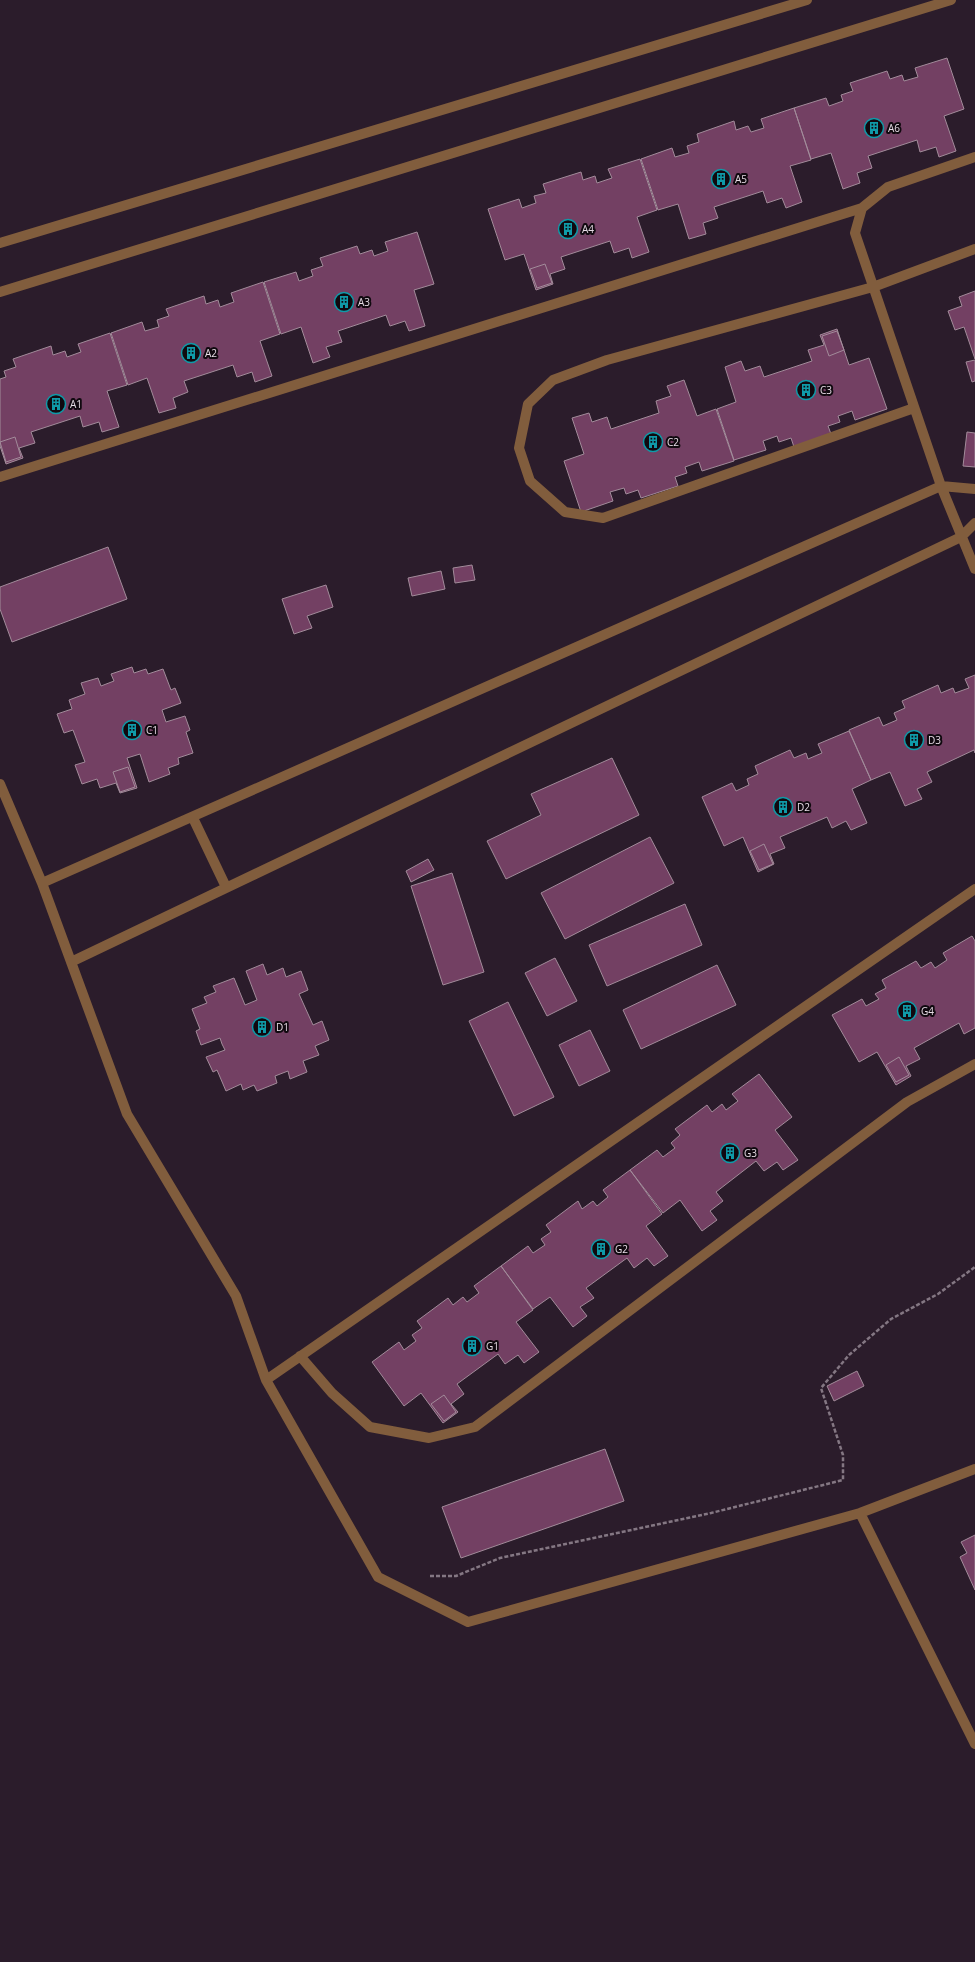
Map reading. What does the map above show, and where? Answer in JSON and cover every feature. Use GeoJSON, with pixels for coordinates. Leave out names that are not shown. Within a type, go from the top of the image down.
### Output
{"type":"FeatureCollection","features":[{"type":"Feature","properties":{"kind":"street"},"geometry":{"type":"LineString","coordinates":[[0,243],[807,0]]}},
{"type":"Feature","properties":{"kind":"street"},"geometry":{"type":"LineString","coordinates":[[0,292],[951,0]]}},
{"type":"Feature","properties":{"kind":"street"},"geometry":{"type":"LineString","coordinates":[[0,477],[862,208],[888,187],[975,157]]}},
{"type":"Feature","properties":{"kind":"street"},"geometry":{"type":"LineString","coordinates":[[862,208],[855,232],[941,486],[975,569]]}},
{"type":"Feature","properties":{"kind":"street"},"geometry":{"type":"LineString","coordinates":[[914,408],[603,518],[565,512],[530,481],[519,448],[528,404],[553,380],[608,360],[873,287],[975,249]]}},
{"type":"Feature","properties":{"kind":"street"},"geometry":{"type":"LineString","coordinates":[[42,883],[193,818],[941,486],[975,489]]}},
{"type":"Feature","properties":{"kind":"street"},"geometry":{"type":"LineString","coordinates":[[71,962],[961,537],[975,523]]}},
{"type":"Feature","properties":{"kind":"street"},"geometry":{"type":"LineString","coordinates":[[0,784],[42,883],[127,1114],[236,1296],[266,1380],[378,1577],[468,1622],[860,1513],[975,1469]]}},
{"type":"Feature","properties":{"kind":"street"},"geometry":{"type":"LineString","coordinates":[[193,818],[226,887]]}},
{"type":"Feature","properties":{"kind":"street"},"geometry":{"type":"LineString","coordinates":[[266,1380],[975,889]]}},
{"type":"Feature","properties":{"kind":"street"},"geometry":{"type":"LineString","coordinates":[[300,1356],[332,1393],[370,1427],[430,1438],[475,1427],[907,1102],[975,1064]]}},
{"type":"Feature","properties":{"kind":"street"},"geometry":{"type":"LineString","coordinates":[[860,1513],[975,1744]]}},
{"type":"Feature","properties":{"kind":"path"},"geometry":{"type":"LineString","coordinates":[[425,1576],[456,1576],[500,1558],[711,1513],[843,1480],[843,1455],[821,1388],[849,1355],[891,1319],[938,1294],[975,1267]]}},
{"type":"Feature","properties":{"kind":"building","name":"A6"},"geometry":{"type":"Polygon","coordinates":[[[947,58],[964,109],[944,116],[956,151],[939,157],[936,147],[920,152],[917,140],[868,156],[872,168],[857,173],[860,183],[843,189],[831,153],[811,159],[794,108],[826,98],[829,106],[843,101],[841,95],[853,91],[850,83],[887,71],[890,79],[902,75],[904,81],[918,77],[915,68],[947,58]]]}},
{"type":"Feature","properties":{"kind":"building","name":"A5"},"geometry":{"type":"Polygon","coordinates":[[[794,108],[811,160],[790,166],[802,202],[786,208],[782,198],[767,203],[763,191],[714,207],[718,218],[703,223],[706,234],[689,239],[678,204],[658,210],[641,159],[672,148],[675,157],[689,153],[687,146],[699,142],[697,134],[734,121],[736,130],[748,126],[751,132],[764,128],[761,119],[794,108]]]}},
{"type":"Feature","properties":{"kind":"building","name":"A4"},"geometry":{"type":"Polygon","coordinates":[[[640,159],[657,210],[637,217],[649,252],[632,258],[629,248],[614,253],[610,241],[561,257],[565,269],[550,274],[553,284],[536,290],[524,254],[505,260],[488,209],[519,199],[522,208],[536,203],[534,196],[546,193],[543,184],[581,172],[583,180],[595,176],[597,183],[612,178],[608,169],[640,159]]]}},
{"type":"Feature","properties":{"kind":"building","name":"A3"},"geometry":{"type":"Polygon","coordinates":[[[417,232],[434,284],[414,290],[425,326],[409,331],[405,321],[390,326],[386,315],[338,331],[342,342],[326,347],[330,357],[313,363],[301,327],[281,334],[264,282],[296,272],[299,281],[313,276],[311,270],[323,266],[320,258],[357,246],[360,254],[372,250],[374,256],[388,251],[385,242],[417,232]]]}},
{"type":"Feature","properties":{"kind":"building"},"geometry":{"type":"Polygon","coordinates":[[[545,264],[552,283],[537,288],[530,269],[545,264]]]}},
{"type":"Feature","properties":{"kind":"building","name":"A2"},"geometry":{"type":"Polygon","coordinates":[[[263,282],[280,334],[260,341],[272,376],[255,382],[252,372],[237,377],[233,365],[184,381],[188,392],[173,398],[176,408],[159,413],[147,378],[128,385],[111,333],[142,322],[145,331],[159,327],[157,320],[169,316],[166,309],[204,296],[206,304],[218,300],[220,307],[234,302],[231,293],[263,282]]]}},
{"type":"Feature","properties":{"kind":"building"},"geometry":{"type":"Polygon","coordinates":[[[975,291],[975,359],[964,327],[955,330],[948,311],[962,306],[959,297],[975,291]]]}},
{"type":"Feature","properties":{"kind":"building","name":"C3"},"geometry":{"type":"Polygon","coordinates":[[[837,329],[849,365],[869,358],[887,409],[855,420],[852,411],[838,416],[840,422],[828,426],[831,434],[794,447],[791,438],[779,442],[777,436],[763,441],[766,450],[734,460],[717,409],[736,402],[725,367],[741,361],[745,371],[760,366],[764,377],[812,361],[808,350],[824,345],[820,335],[837,329]]]}},
{"type":"Feature","properties":{"kind":"building"},"geometry":{"type":"Polygon","coordinates":[[[837,331],[844,350],[829,356],[822,336],[837,331]]]}},
{"type":"Feature","properties":{"kind":"building","name":"A1"},"geometry":{"type":"Polygon","coordinates":[[[110,333],[127,385],[107,391],[119,427],[102,432],[99,422],[83,427],[80,416],[31,432],[35,443],[19,448],[23,458],[6,464],[0,446],[0,379],[6,377],[4,371],[16,367],[13,359],[51,346],[53,355],[65,351],[67,357],[81,352],[78,344],[110,333]]]}},
{"type":"Feature","properties":{"kind":"building"},"geometry":{"type":"Polygon","coordinates":[[[975,360],[975,381],[972,382],[966,362],[975,360]]]}},
{"type":"Feature","properties":{"kind":"building","name":"C2"},"geometry":{"type":"Polygon","coordinates":[[[684,380],[697,416],[716,409],[734,461],[702,471],[699,462],[685,467],[687,473],[675,477],[678,486],[641,498],[638,490],[626,494],[624,488],[610,492],[613,501],[581,512],[564,461],[584,454],[572,418],[589,413],[592,422],[607,417],[611,429],[659,413],[656,401],[671,396],[667,386],[684,380]]]}},
{"type":"Feature","properties":{"kind":"building"},"geometry":{"type":"Polygon","coordinates":[[[967,432],[975,433],[975,467],[963,466],[967,432]]]}},
{"type":"Feature","properties":{"kind":"building"},"geometry":{"type":"Polygon","coordinates":[[[15,437],[21,457],[6,462],[0,442],[15,437]]]}},
{"type":"Feature","properties":{"kind":"building"},"geometry":{"type":"Polygon","coordinates":[[[108,547],[127,599],[12,642],[0,609],[0,587],[108,547]]]}},
{"type":"Feature","properties":{"kind":"building"},"geometry":{"type":"Polygon","coordinates":[[[472,565],[475,580],[455,583],[453,568],[472,565]]]}},
{"type":"Feature","properties":{"kind":"building"},"geometry":{"type":"Polygon","coordinates":[[[441,571],[445,589],[412,596],[408,578],[441,571]]]}},
{"type":"Feature","properties":{"kind":"building"},"geometry":{"type":"Polygon","coordinates":[[[326,585],[333,607],[307,616],[312,628],[294,634],[282,599],[326,585]]]}},
{"type":"Feature","properties":{"kind":"building","name":"C1"},"geometry":{"type":"Polygon","coordinates":[[[132,667],[134,673],[146,669],[148,674],[163,669],[171,690],[175,688],[181,703],[162,710],[166,722],[185,716],[190,730],[186,732],[193,753],[178,758],[179,764],[168,768],[170,774],[149,782],[140,754],[127,758],[137,788],[120,793],[116,783],[100,788],[97,779],[82,784],[75,765],[85,762],[73,730],[64,733],[57,714],[72,709],[69,700],[85,694],[81,683],[98,678],[101,686],[114,681],[111,674],[132,667]]]}},
{"type":"Feature","properties":{"kind":"building","name":"D3"},"geometry":{"type":"Polygon","coordinates":[[[975,675],[975,753],[974,750],[927,772],[932,782],[917,789],[922,799],[905,806],[890,772],[871,780],[849,730],[879,717],[883,726],[897,720],[894,713],[905,708],[902,701],[938,685],[941,693],[953,688],[955,693],[969,688],[965,679],[975,675]]]}},
{"type":"Feature","properties":{"kind":"building","name":"D2"},"geometry":{"type":"Polygon","coordinates":[[[849,731],[871,780],[852,789],[867,823],[851,830],[846,821],[832,828],[827,817],[780,837],[785,848],[770,854],[774,864],[758,872],[743,837],[724,846],[702,797],[732,783],[736,791],[749,785],[747,779],[758,774],[755,766],[790,750],[794,758],[806,753],[808,759],[822,753],[818,744],[849,731]]]}},
{"type":"Feature","properties":{"kind":"building"},"geometry":{"type":"Polygon","coordinates":[[[612,758],[639,815],[506,879],[487,841],[541,815],[531,794],[612,758]]]}},
{"type":"Feature","properties":{"kind":"building"},"geometry":{"type":"Polygon","coordinates":[[[128,767],[135,787],[120,792],[113,772],[128,767]]]}},
{"type":"Feature","properties":{"kind":"building"},"geometry":{"type":"Polygon","coordinates":[[[650,837],[674,883],[565,939],[541,893],[650,837]]]}},
{"type":"Feature","properties":{"kind":"building"},"geometry":{"type":"Polygon","coordinates":[[[764,844],[773,864],[759,870],[750,851],[764,844]]]}},
{"type":"Feature","properties":{"kind":"building"},"geometry":{"type":"Polygon","coordinates":[[[428,859],[434,870],[411,882],[406,871],[428,859]]]}},
{"type":"Feature","properties":{"kind":"building"},"geometry":{"type":"Polygon","coordinates":[[[452,873],[484,972],[443,985],[411,886],[452,873]]]}},
{"type":"Feature","properties":{"kind":"building"},"geometry":{"type":"Polygon","coordinates":[[[685,904],[702,945],[607,986],[589,945],[685,904]]]}},
{"type":"Feature","properties":{"kind":"building","name":"G4"},"geometry":{"type":"Polygon","coordinates":[[[972,936],[975,941],[975,1028],[964,1034],[959,1023],[914,1048],[920,1059],[906,1066],[911,1076],[896,1085],[877,1052],[859,1062],[832,1015],[862,999],[866,1006],[879,999],[875,994],[886,988],[882,980],[916,961],[921,968],[931,962],[935,968],[947,960],[943,953],[972,936]]]}},
{"type":"Feature","properties":{"kind":"building"},"geometry":{"type":"Polygon","coordinates":[[[555,958],[577,1001],[547,1016],[525,973],[555,958]]]}},
{"type":"Feature","properties":{"kind":"building","name":"D1"},"geometry":{"type":"Polygon","coordinates":[[[263,964],[267,975],[283,968],[286,977],[301,971],[308,990],[299,994],[313,1025],[322,1021],[329,1040],[315,1046],[319,1055],[303,1061],[307,1072],[290,1079],[288,1071],[275,1076],[277,1083],[257,1091],[254,1085],[243,1090],[241,1084],[226,1091],[217,1070],[213,1072],[206,1057],[225,1050],[220,1038],[201,1045],[196,1031],[200,1029],[192,1009],[207,1003],[204,997],[216,992],[213,986],[234,978],[245,1005],[257,1000],[246,971],[263,964]]]}},
{"type":"Feature","properties":{"kind":"building"},"geometry":{"type":"Polygon","coordinates":[[[717,965],[736,1005],[641,1049],[623,1010],[717,965]]]}},
{"type":"Feature","properties":{"kind":"building"},"geometry":{"type":"Polygon","coordinates":[[[508,1002],[554,1097],[514,1116],[469,1021],[508,1002]]]}},
{"type":"Feature","properties":{"kind":"building"},"geometry":{"type":"Polygon","coordinates":[[[590,1030],[610,1071],[579,1086],[559,1045],[590,1030]]]}},
{"type":"Feature","properties":{"kind":"building"},"geometry":{"type":"Polygon","coordinates":[[[899,1057],[909,1075],[896,1082],[886,1065],[899,1057]]]}},
{"type":"Feature","properties":{"kind":"building","name":"G3"},"geometry":{"type":"Polygon","coordinates":[[[759,1074],[792,1117],[775,1130],[798,1160],[783,1170],[777,1162],[764,1171],[756,1161],[716,1192],[723,1201],[710,1211],[717,1220],[702,1231],[680,1200],[663,1213],[630,1170],[657,1150],[663,1157],[675,1148],[671,1143],[680,1135],[675,1129],[707,1105],[712,1112],[722,1104],[726,1110],[738,1101],[732,1094],[759,1074]]]}},
{"type":"Feature","properties":{"kind":"building","name":"G2"},"geometry":{"type":"Polygon","coordinates":[[[630,1170],[662,1214],[646,1226],[668,1256],[654,1266],[647,1258],[634,1268],[627,1258],[586,1288],[594,1298],[580,1307],[587,1316],[573,1327],[550,1297],[533,1309],[501,1266],[528,1246],[533,1253],[545,1245],[541,1239],[551,1232],[546,1225],[578,1201],[582,1209],[593,1201],[597,1206],[608,1197],[603,1190],[630,1170]]]}},
{"type":"Feature","properties":{"kind":"building","name":"G1"},"geometry":{"type":"Polygon","coordinates":[[[501,1266],[533,1310],[516,1322],[539,1352],[524,1363],[518,1355],[505,1364],[498,1354],[457,1384],[464,1394],[451,1404],[458,1412],[443,1423],[421,1393],[404,1406],[372,1362],[399,1342],[404,1350],[416,1341],[412,1335],[422,1328],[417,1321],[448,1298],[453,1305],[463,1297],[467,1302],[479,1293],[474,1286],[501,1266]]]}},
{"type":"Feature","properties":{"kind":"building"},"geometry":{"type":"Polygon","coordinates":[[[857,1371],[864,1386],[834,1401],[827,1386],[857,1371]]]}},
{"type":"Feature","properties":{"kind":"building"},"geometry":{"type":"Polygon","coordinates":[[[444,1395],[456,1412],[444,1421],[431,1404],[444,1395]]]}},
{"type":"Feature","properties":{"kind":"building"},"geometry":{"type":"Polygon","coordinates":[[[605,1449],[624,1501],[461,1558],[442,1507],[605,1449]]]}},
{"type":"Feature","properties":{"kind":"building"},"geometry":{"type":"Polygon","coordinates":[[[975,1535],[975,1590],[960,1557],[967,1553],[961,1542],[975,1535]]]}},
{"type":"Feature","properties":{"kind":"place","name":"A6"},"geometry":{"type":"Point","coordinates":[874,128]}},
{"type":"Feature","properties":{"kind":"place","name":"A5"},"geometry":{"type":"Point","coordinates":[721,179]}},
{"type":"Feature","properties":{"kind":"place","name":"A4"},"geometry":{"type":"Point","coordinates":[568,229]}},
{"type":"Feature","properties":{"kind":"place","name":"A3"},"geometry":{"type":"Point","coordinates":[344,302]}},
{"type":"Feature","properties":{"kind":"place","name":"A2"},"geometry":{"type":"Point","coordinates":[191,353]}},
{"type":"Feature","properties":{"kind":"place","name":"C3"},"geometry":{"type":"Point","coordinates":[806,390]}},
{"type":"Feature","properties":{"kind":"place","name":"A1"},"geometry":{"type":"Point","coordinates":[56,404]}},
{"type":"Feature","properties":{"kind":"place","name":"C2"},"geometry":{"type":"Point","coordinates":[653,442]}},
{"type":"Feature","properties":{"kind":"place","name":"C1"},"geometry":{"type":"Point","coordinates":[132,730]}},
{"type":"Feature","properties":{"kind":"place","name":"D3"},"geometry":{"type":"Point","coordinates":[914,740]}},
{"type":"Feature","properties":{"kind":"place","name":"D2"},"geometry":{"type":"Point","coordinates":[783,807]}},
{"type":"Feature","properties":{"kind":"place","name":"G4"},"geometry":{"type":"Point","coordinates":[907,1011]}},
{"type":"Feature","properties":{"kind":"place","name":"D1"},"geometry":{"type":"Point","coordinates":[262,1027]}},
{"type":"Feature","properties":{"kind":"place","name":"G3"},"geometry":{"type":"Point","coordinates":[730,1153]}},
{"type":"Feature","properties":{"kind":"place","name":"G2"},"geometry":{"type":"Point","coordinates":[601,1249]}},
{"type":"Feature","properties":{"kind":"place","name":"G1"},"geometry":{"type":"Point","coordinates":[472,1346]}}]}
